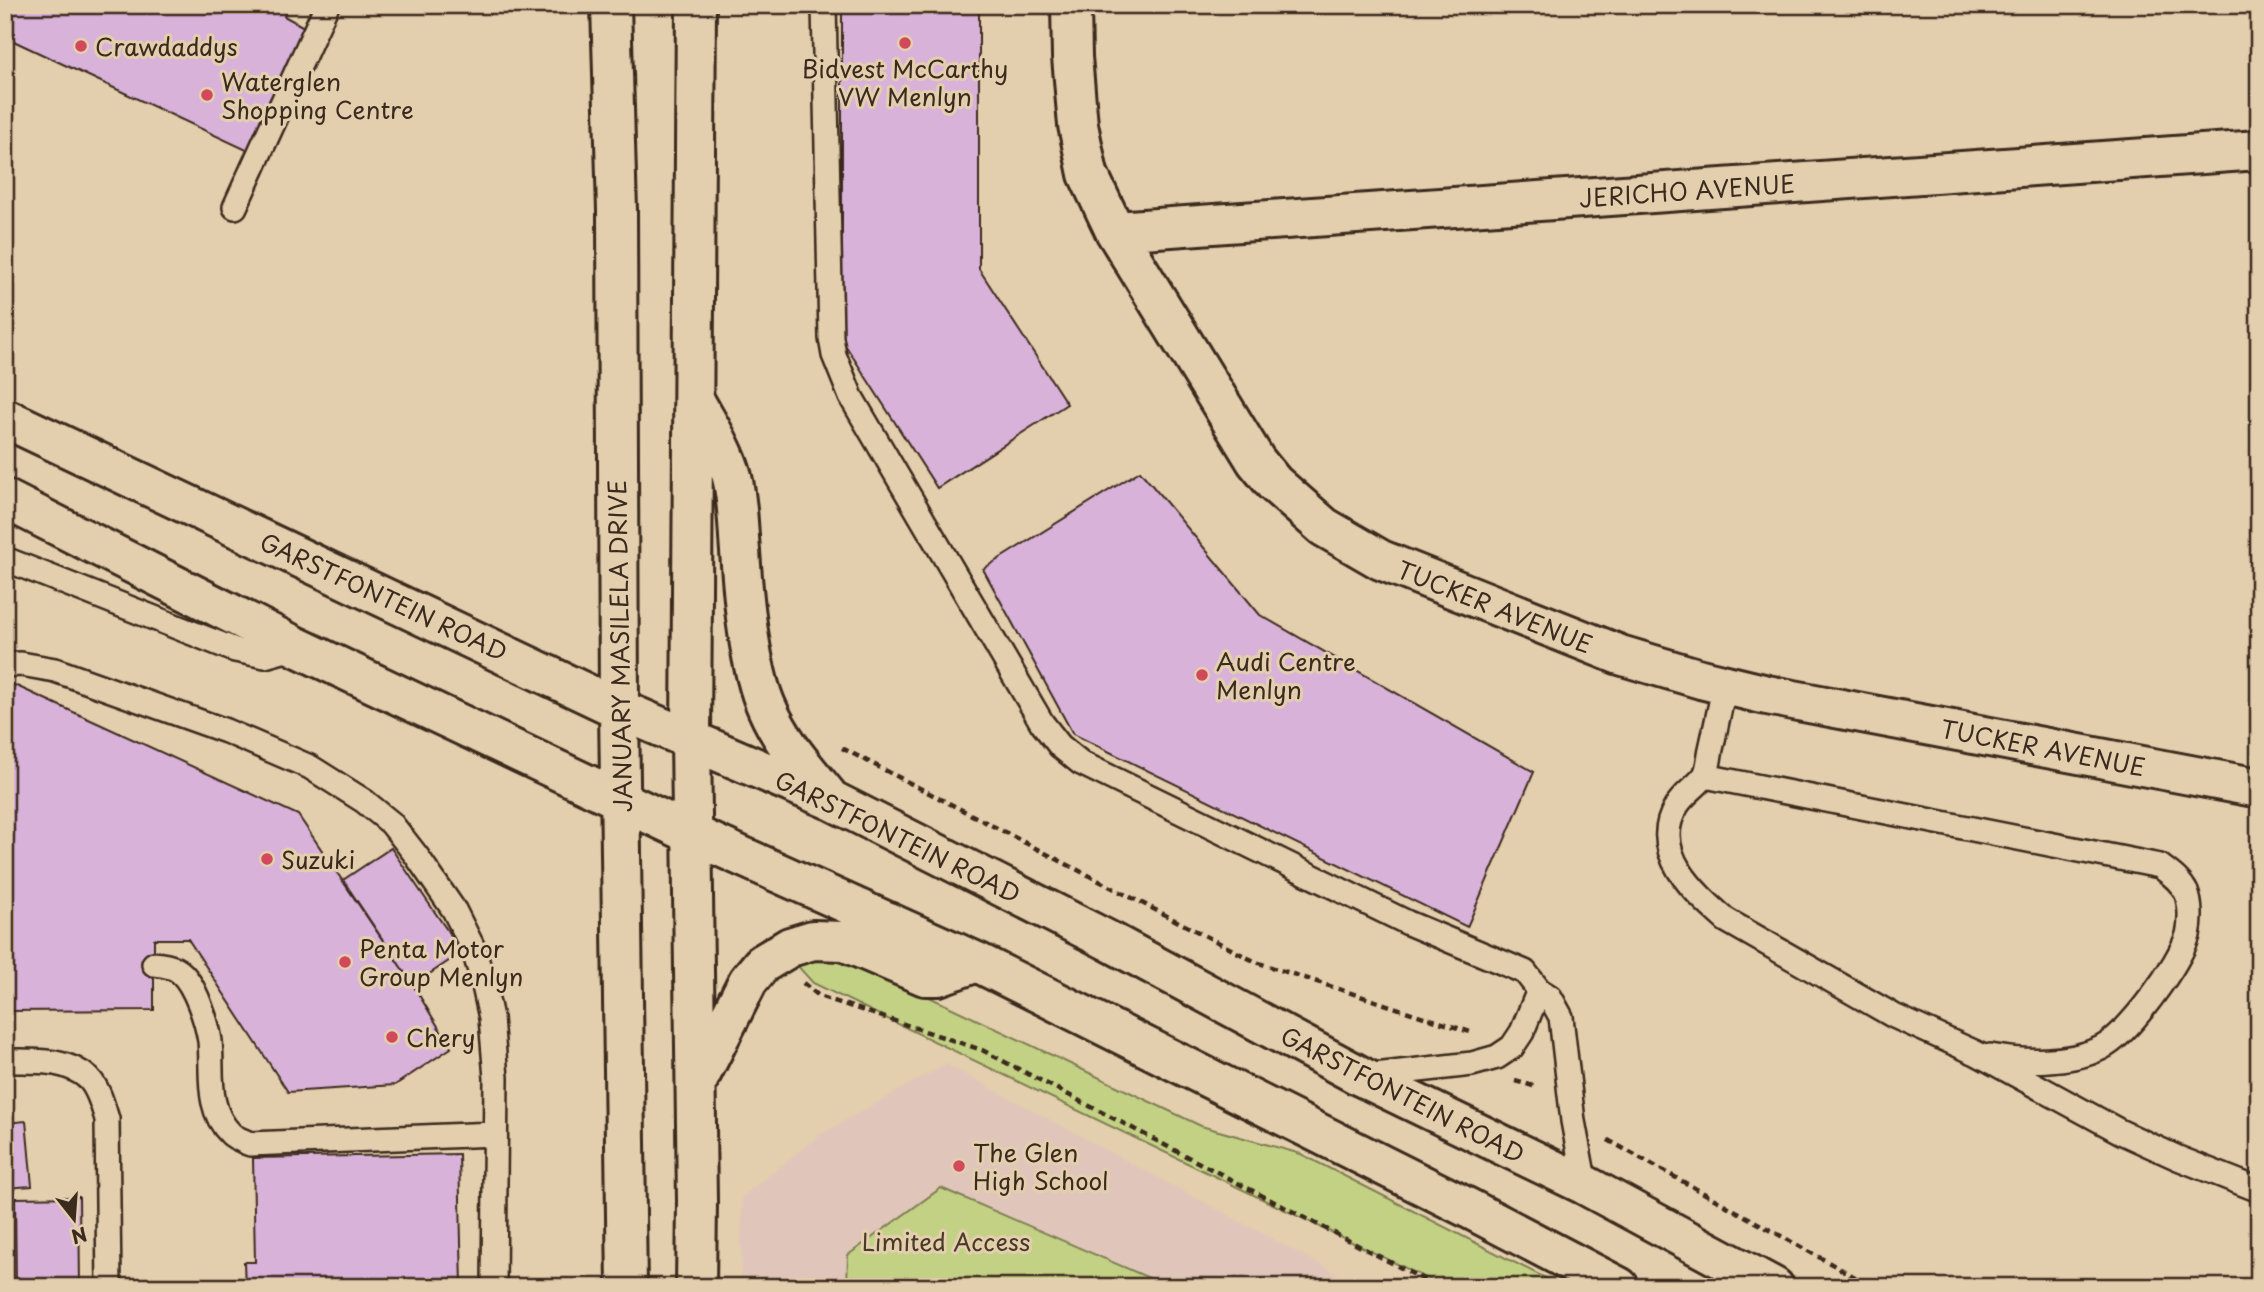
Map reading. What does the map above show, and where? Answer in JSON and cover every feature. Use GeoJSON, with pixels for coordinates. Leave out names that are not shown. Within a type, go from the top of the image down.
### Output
{"type":"FeatureCollection","features":[{"type":"Feature","properties":{"kind":"main road","name":"JANUARY MASILELA DRIVE"},"geometry":{"type":"LineString","coordinates":[[611,5],[617,211],[619,709],[628,1287]]}},
{"type":"Feature","properties":{"kind":"main road"},"geometry":{"type":"LineString","coordinates":[[696,5],[691,739],[696,1287]]}},
{"type":"Feature","properties":{"kind":"main road","name":"TUCKER AVENUE"},"geometry":{"type":"LineString","coordinates":[[1071,5],[1074,85],[1082,147],[1088,174],[1115,231],[1256,461],[1275,483],[1324,527],[1381,560],[1491,605],[1620,655],[1725,685],[2259,788]]}},
{"type":"Feature","properties":{"kind":"main road","name":"JERICHO AVENUE"},"geometry":{"type":"LineString","coordinates":[[1115,231],[2259,150]]}},
{"type":"Feature","properties":{"kind":"main road"},"geometry":{"type":"LineString","coordinates":[[694,399],[723,453],[732,477],[754,667],[766,708],[784,741],[831,800]]}},
{"type":"Feature","properties":{"kind":"main road","name":"GARSTFONTEIN ROAD"},"geometry":{"type":"LineString","coordinates":[[5,418],[619,709],[831,800],[1109,941],[1362,1077],[1585,1185],[1774,1287]]}},
{"type":"Feature","properties":{"kind":"main road"},"geometry":{"type":"LineString","coordinates":[[5,499],[297,647],[691,834],[977,962],[1468,1208],[1616,1286]]}},
{"type":"Feature","properties":{"kind":"main road"},"geometry":{"type":"LineString","coordinates":[[695,1086],[720,1042],[748,981],[762,964],[790,947],[813,940],[828,939],[855,944],[925,976],[938,976],[977,962]]}},
{"type":"Feature","properties":{"kind":"lane"},"geometry":{"type":"LineString","coordinates":[[235,207],[327,5]]}},
{"type":"Feature","properties":{"kind":"lane"},"geometry":{"type":"LineString","coordinates":[[824,5],[831,338],[834,355],[851,397],[1042,723],[1060,746],[1081,763],[1408,923],[1525,972],[1560,1011],[1570,1096],[1585,1185]]}},
{"type":"Feature","properties":{"kind":"lane"},"geometry":{"type":"LineString","coordinates":[[5,559],[235,650],[265,656],[297,647]]}},
{"type":"Feature","properties":{"kind":"lane"},"geometry":{"type":"LineString","coordinates":[[5,665],[21,664],[55,670],[226,731],[310,767],[364,801],[391,823],[454,910],[473,948],[484,981],[491,1018],[496,1078],[494,1287]]}},
{"type":"Feature","properties":{"kind":"lane"},"geometry":{"type":"LineString","coordinates":[[1725,685],[1705,776],[1676,806],[1669,833],[1670,855],[1686,881],[1706,903],[1726,920],[1894,1016],[1976,1053],[2121,1132],[2259,1190]]}},
{"type":"Feature","properties":{"kind":"lane"},"geometry":{"type":"LineString","coordinates":[[1705,776],[2160,866],[2177,878],[2186,893],[2189,908],[2188,934],[2162,981],[2118,1036],[2088,1054],[2064,1058],[2009,1059],[1976,1053]]}},
{"type":"Feature","properties":{"kind":"lane"},"geometry":{"type":"LineString","coordinates":[[154,964],[180,972],[195,994],[210,1041],[209,1076],[215,1109],[231,1134],[250,1144],[495,1134]]}},
{"type":"Feature","properties":{"kind":"lane"},"geometry":{"type":"LineString","coordinates":[[1362,1077],[1472,1064],[1497,1057],[1512,1046],[1522,1032],[1539,990]]}},
{"type":"Feature","properties":{"kind":"lane"},"geometry":{"type":"LineString","coordinates":[[5,1061],[42,1061],[65,1065],[90,1080],[99,1095],[107,1119],[109,1287]]}},
{"type":"Feature","properties":{"kind":"path"},"geometry":{"type":"LineString","coordinates":[[838,746],[1256,962],[1480,1035],[1516,1082],[1584,1100],[1603,1138],[1873,1287]]}},
{"type":"Feature","properties":{"kind":"path"},"geometry":{"type":"LineString","coordinates":[[774,956],[819,996],[982,1050],[1438,1287]]}},
{"type":"Feature","properties":{"kind":"shaded area","name":"The Glen High School"},"geometry":{"type":"Polygon","coordinates":[[[946,1064],[1362,1287],[741,1287],[742,1197],[821,1134],[946,1064]]]}},
{"type":"Feature","properties":{"kind":"green space"},"geometry":{"type":"Polygon","coordinates":[[[830,950],[1201,1126],[1301,1154],[1563,1287],[1445,1287],[813,983],[795,963],[830,950]]]}},
{"type":"Feature","properties":{"kind":"green space","name":"Limited Access"},"geometry":{"type":"Polygon","coordinates":[[[941,1188],[1170,1287],[847,1287],[848,1255],[941,1188]]]}},
{"type":"Feature","properties":{"kind":"building","name":"Waterglen Shopping Centre"},"geometry":{"type":"Polygon","coordinates":[[[5,5],[289,5],[284,16],[313,32],[255,154],[5,37],[5,5]]]}},
{"type":"Feature","properties":{"kind":"building"},"geometry":{"type":"Polygon","coordinates":[[[842,5],[979,5],[979,269],[1067,404],[937,488],[842,340],[842,5]]]}},
{"type":"Feature","properties":{"kind":"building","name":"Audi Centre Menlyn"},"geometry":{"type":"Polygon","coordinates":[[[1140,471],[1260,615],[1534,772],[1467,927],[1073,734],[983,569],[1140,471]]]}},
{"type":"Feature","properties":{"kind":"building"},"geometry":{"type":"Polygon","coordinates":[[[10,683],[298,815],[413,985],[451,1048],[395,1085],[288,1092],[188,939],[154,939],[154,1010],[5,1011],[5,692],[10,683]]]}},
{"type":"Feature","properties":{"kind":"building"},"geometry":{"type":"Polygon","coordinates":[[[391,848],[462,952],[413,985],[343,880],[391,848]]]}},
{"type":"Feature","properties":{"kind":"building"},"geometry":{"type":"Polygon","coordinates":[[[26,1121],[32,1186],[5,1188],[5,1123],[26,1121]]]}},
{"type":"Feature","properties":{"kind":"building"},"geometry":{"type":"Polygon","coordinates":[[[459,1154],[462,1287],[245,1287],[244,1262],[255,1262],[253,1158],[459,1154]]]}},
{"type":"Feature","properties":{"kind":"building"},"geometry":{"type":"Polygon","coordinates":[[[79,1197],[80,1287],[16,1287],[15,1198],[79,1197]]]}},
{"type":"Feature","properties":{"kind":"place","name":"Bidvest McCarthy VW Menlyn"},"geometry":{"type":"Point","coordinates":[905,43]}},
{"type":"Feature","properties":{"kind":"place","name":"Crawdaddys"},"geometry":{"type":"Point","coordinates":[81,46]}},
{"type":"Feature","properties":{"kind":"place","name":"Waterglen Shopping Centre"},"geometry":{"type":"Point","coordinates":[207,95]}},
{"type":"Feature","properties":{"kind":"place","name":"Audi Centre Menlyn"},"geometry":{"type":"Point","coordinates":[1202,675]}},
{"type":"Feature","properties":{"kind":"place","name":"Suzuki"},"geometry":{"type":"Point","coordinates":[267,859]}},
{"type":"Feature","properties":{"kind":"place","name":"Penta Motor Group Menlyn"},"geometry":{"type":"Point","coordinates":[345,962]}},
{"type":"Feature","properties":{"kind":"place","name":"Chery"},"geometry":{"type":"Point","coordinates":[392,1037]}},
{"type":"Feature","properties":{"kind":"place","name":"The Glen High School"},"geometry":{"type":"Point","coordinates":[959,1166]}}]}
